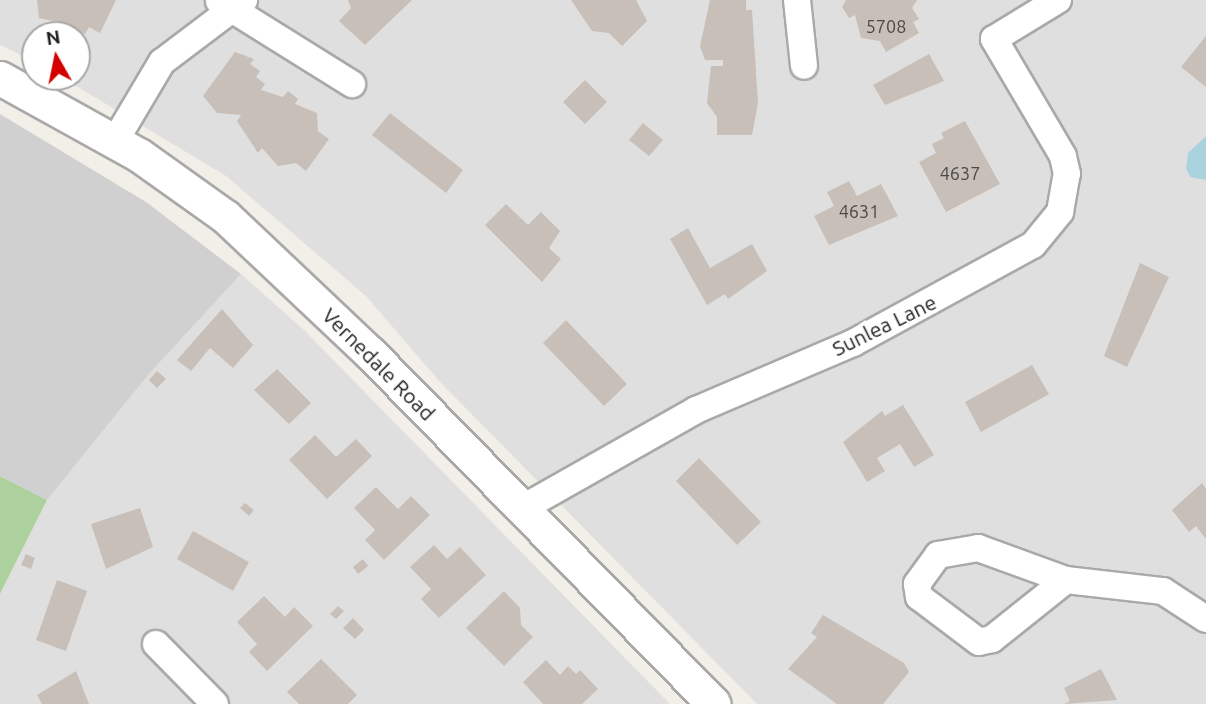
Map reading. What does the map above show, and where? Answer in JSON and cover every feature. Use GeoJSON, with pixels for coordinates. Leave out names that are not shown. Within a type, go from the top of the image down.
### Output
{"type":"FeatureCollection","features":[{"type":"Feature","properties":{"kind":"street"},"geometry":{"type":"LineString","coordinates":[[797,0],[803,66]]}},
{"type":"Feature","properties":{"kind":"street","name":"Sunlea Lane"},"geometry":{"type":"LineString","coordinates":[[523,508],[696,410],[928,305],[1041,238],[1066,192],[1063,156],[994,38],[1058,0]]}},
{"type":"Feature","properties":{"kind":"street"},"geometry":{"type":"LineString","coordinates":[[115,141],[162,62],[231,3],[352,84]]}},
{"type":"Feature","properties":{"kind":"street","name":"Vernedale Road"},"geometry":{"type":"LineString","coordinates":[[0,78],[115,141],[226,217],[523,508],[714,704]]}},
{"type":"Feature","properties":{"kind":"street"},"geometry":{"type":"LineString","coordinates":[[1066,580],[992,639],[979,642],[919,597],[916,584],[938,555],[978,548],[1066,580],[1153,588],[1206,619]]}},
{"type":"Feature","properties":{"kind":"street"},"geometry":{"type":"LineString","coordinates":[[156,644],[215,704]]}},
{"type":"Feature","properties":{"kind":"shaded area"},"geometry":{"type":"Polygon","coordinates":[[[0,0],[1206,0],[1206,704],[757,704],[440,382],[366,296],[226,176],[84,91],[91,91],[91,21],[21,21],[21,55],[0,45],[0,0]]]}},
{"type":"Feature","properties":{"kind":"shaded area"},"geometry":{"type":"Polygon","coordinates":[[[0,114],[146,202],[241,274],[149,374],[47,500],[0,476],[0,114]]]}},
{"type":"Feature","properties":{"kind":"shaded area"},"geometry":{"type":"Polygon","coordinates":[[[241,274],[304,330],[670,704],[0,704],[0,594],[47,500],[149,374],[241,274]]]}},
{"type":"Feature","properties":{"kind":"green space"},"geometry":{"type":"Polygon","coordinates":[[[0,476],[47,500],[0,594],[0,476]]]}},
{"type":"Feature","properties":{"kind":"water"},"geometry":{"type":"Polygon","coordinates":[[[1206,136],[1206,180],[1190,177],[1186,168],[1188,153],[1206,136]]]}},
{"type":"Feature","properties":{"kind":"building"},"geometry":{"type":"Polygon","coordinates":[[[37,0],[116,0],[100,33],[91,28],[91,21],[53,21],[39,18],[37,0]]]}},
{"type":"Feature","properties":{"kind":"building"},"geometry":{"type":"Polygon","coordinates":[[[348,0],[412,0],[365,45],[339,21],[351,8],[348,0]]]}},
{"type":"Feature","properties":{"kind":"building"},"geometry":{"type":"Polygon","coordinates":[[[571,0],[636,0],[647,21],[622,46],[609,33],[592,31],[571,0]]]}},
{"type":"Feature","properties":{"kind":"building"},"geometry":{"type":"Polygon","coordinates":[[[710,0],[746,0],[746,10],[752,10],[758,103],[752,135],[717,135],[717,117],[707,103],[711,66],[723,66],[723,60],[705,60],[700,46],[710,0]]]}},
{"type":"Feature","properties":{"kind":"building"},"geometry":{"type":"Polygon","coordinates":[[[846,0],[917,0],[912,8],[919,19],[913,22],[919,33],[886,52],[880,41],[861,38],[855,15],[849,18],[842,7],[846,0]]]}},
{"type":"Feature","properties":{"kind":"building"},"geometry":{"type":"Polygon","coordinates":[[[1206,36],[1206,87],[1181,67],[1206,36]]]}},
{"type":"Feature","properties":{"kind":"building"},"geometry":{"type":"Polygon","coordinates":[[[235,52],[254,59],[250,64],[260,71],[256,77],[265,84],[261,90],[283,97],[288,91],[298,99],[295,104],[317,113],[318,131],[329,139],[306,171],[296,163],[278,166],[262,148],[258,153],[237,121],[241,115],[217,113],[203,96],[235,52]]]}},
{"type":"Feature","properties":{"kind":"building"},"geometry":{"type":"Polygon","coordinates":[[[929,54],[944,81],[885,105],[873,85],[929,54]]]}},
{"type":"Feature","properties":{"kind":"building"},"geometry":{"type":"Polygon","coordinates":[[[585,80],[607,102],[585,124],[563,102],[585,80]]]}},
{"type":"Feature","properties":{"kind":"building"},"geometry":{"type":"Polygon","coordinates":[[[390,113],[463,170],[446,193],[372,135],[390,113]]]}},
{"type":"Feature","properties":{"kind":"building"},"geometry":{"type":"Polygon","coordinates":[[[965,121],[1000,184],[946,212],[919,162],[936,153],[932,144],[944,138],[941,133],[965,121]]]}},
{"type":"Feature","properties":{"kind":"building"},"geometry":{"type":"Polygon","coordinates":[[[643,123],[663,140],[649,156],[629,140],[643,123]]]}},
{"type":"Feature","properties":{"kind":"building"},"geometry":{"type":"Polygon","coordinates":[[[849,181],[857,196],[881,184],[898,216],[829,245],[814,216],[834,206],[827,192],[849,181]]]}},
{"type":"Feature","properties":{"kind":"building"},"geometry":{"type":"Polygon","coordinates":[[[506,204],[528,225],[541,212],[560,231],[549,248],[561,259],[542,282],[485,225],[506,204]]]}},
{"type":"Feature","properties":{"kind":"building"},"geometry":{"type":"Polygon","coordinates":[[[688,228],[710,268],[752,244],[767,271],[728,299],[725,294],[707,305],[670,239],[688,228]]]}},
{"type":"Feature","properties":{"kind":"building"},"geometry":{"type":"Polygon","coordinates":[[[1140,263],[1169,277],[1127,367],[1104,356],[1140,263]]]}},
{"type":"Feature","properties":{"kind":"building"},"geometry":{"type":"Polygon","coordinates":[[[222,309],[253,345],[233,368],[210,348],[191,371],[177,360],[222,309]]]}},
{"type":"Feature","properties":{"kind":"building"},"geometry":{"type":"Polygon","coordinates":[[[566,320],[627,384],[604,406],[543,343],[566,320]]]}},
{"type":"Feature","properties":{"kind":"building"},"geometry":{"type":"Polygon","coordinates":[[[1032,365],[1049,394],[981,432],[965,402],[1032,365]]]}},
{"type":"Feature","properties":{"kind":"building"},"geometry":{"type":"Polygon","coordinates":[[[277,369],[311,403],[289,424],[254,390],[277,369]]]}},
{"type":"Feature","properties":{"kind":"building"},"geometry":{"type":"Polygon","coordinates":[[[157,371],[166,379],[157,388],[149,380],[157,371]]]}},
{"type":"Feature","properties":{"kind":"building"},"geometry":{"type":"Polygon","coordinates":[[[903,405],[934,455],[914,467],[900,444],[877,458],[885,471],[867,482],[843,442],[882,411],[885,416],[903,405]]]}},
{"type":"Feature","properties":{"kind":"building"},"geometry":{"type":"Polygon","coordinates":[[[315,435],[336,457],[356,439],[372,456],[327,499],[289,460],[315,435]]]}},
{"type":"Feature","properties":{"kind":"building"},"geometry":{"type":"Polygon","coordinates":[[[699,458],[761,522],[737,545],[676,481],[699,458]]]}},
{"type":"Feature","properties":{"kind":"building"},"geometry":{"type":"Polygon","coordinates":[[[1202,483],[1206,489],[1206,539],[1196,526],[1189,532],[1172,510],[1202,483]]]}},
{"type":"Feature","properties":{"kind":"building"},"geometry":{"type":"Polygon","coordinates":[[[376,487],[398,509],[411,496],[430,515],[384,560],[365,540],[375,530],[354,508],[376,487]]]}},
{"type":"Feature","properties":{"kind":"building"},"geometry":{"type":"Polygon","coordinates":[[[245,503],[254,510],[249,516],[240,508],[245,503]]]}},
{"type":"Feature","properties":{"kind":"building"},"geometry":{"type":"Polygon","coordinates":[[[140,508],[153,547],[106,569],[91,524],[140,508]]]}},
{"type":"Feature","properties":{"kind":"building"},"geometry":{"type":"Polygon","coordinates":[[[193,531],[249,562],[233,591],[177,559],[193,531]]]}},
{"type":"Feature","properties":{"kind":"building"},"geometry":{"type":"Polygon","coordinates":[[[434,545],[447,559],[460,547],[486,575],[439,618],[421,599],[431,589],[410,567],[434,545]]]}},
{"type":"Feature","properties":{"kind":"building"},"geometry":{"type":"Polygon","coordinates":[[[26,554],[35,558],[31,569],[21,565],[26,554]]]}},
{"type":"Feature","properties":{"kind":"building"},"geometry":{"type":"Polygon","coordinates":[[[363,559],[368,566],[358,574],[353,567],[363,559]]]}},
{"type":"Feature","properties":{"kind":"building"},"geometry":{"type":"Polygon","coordinates":[[[57,580],[87,591],[66,651],[36,640],[57,580]]]}},
{"type":"Feature","properties":{"kind":"building"},"geometry":{"type":"Polygon","coordinates":[[[504,591],[520,608],[521,625],[533,637],[504,666],[466,628],[504,591]]]}},
{"type":"Feature","properties":{"kind":"building"},"geometry":{"type":"Polygon","coordinates":[[[264,596],[285,617],[294,607],[313,626],[267,671],[249,652],[257,644],[237,622],[264,596]]]}},
{"type":"Feature","properties":{"kind":"building"},"geometry":{"type":"Polygon","coordinates":[[[338,606],[344,611],[336,619],[330,614],[338,606]]]}},
{"type":"Feature","properties":{"kind":"building"},"geometry":{"type":"Polygon","coordinates":[[[823,615],[904,663],[909,672],[883,704],[837,704],[788,669],[817,637],[811,633],[823,615]]]}},
{"type":"Feature","properties":{"kind":"building"},"geometry":{"type":"Polygon","coordinates":[[[353,618],[364,630],[355,639],[343,628],[353,618]]]}},
{"type":"Feature","properties":{"kind":"building"},"geometry":{"type":"Polygon","coordinates":[[[321,659],[357,695],[348,704],[299,704],[287,692],[321,659]]]}},
{"type":"Feature","properties":{"kind":"building"},"geometry":{"type":"Polygon","coordinates":[[[546,660],[560,675],[568,666],[576,674],[580,670],[598,689],[582,704],[543,704],[523,682],[546,660]]]}},
{"type":"Feature","properties":{"kind":"building"},"geometry":{"type":"Polygon","coordinates":[[[1101,669],[1117,700],[1064,704],[1070,701],[1064,688],[1101,669]]]}},
{"type":"Feature","properties":{"kind":"building"},"geometry":{"type":"Polygon","coordinates":[[[76,671],[89,704],[42,704],[37,695],[76,671]]]}}]}
